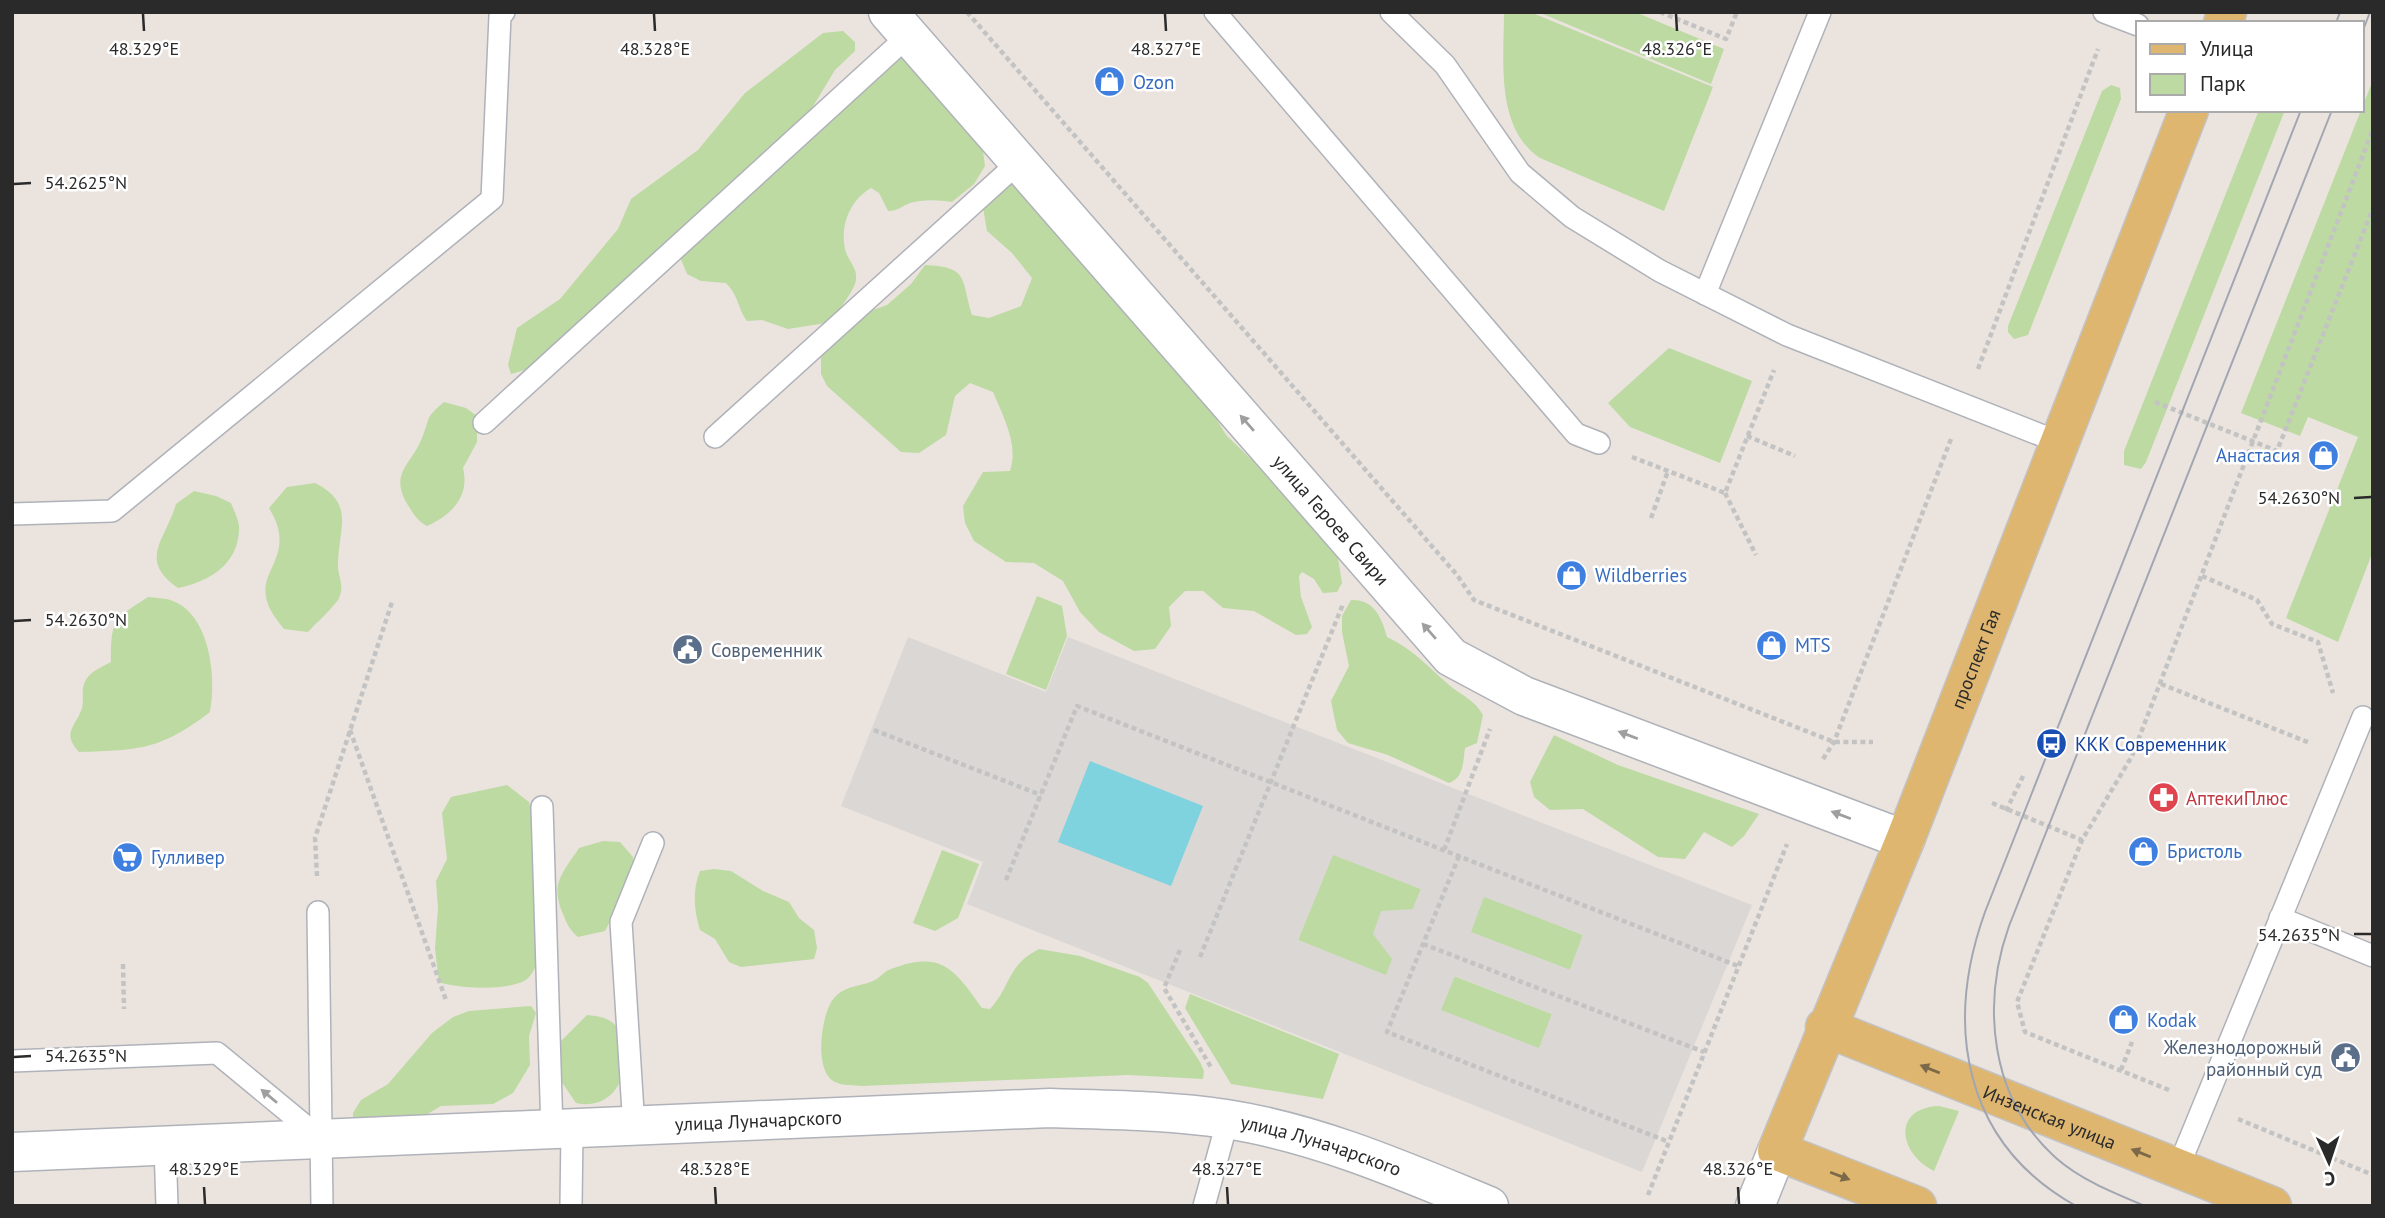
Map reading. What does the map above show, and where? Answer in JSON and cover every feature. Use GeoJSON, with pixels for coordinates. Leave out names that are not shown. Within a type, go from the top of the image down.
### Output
{"type":"FeatureCollection","features":[{"type":"Feature","properties":{"kind":"main road","name":"проспект Гая"},"geometry":{"type":"LineString","coordinates":[[1777,1151],[1825,1027],[1905,840],[2188,112]]}},
{"type":"Feature","properties":{"kind":"main road","name":"Инзенская улица"},"geometry":{"type":"LineString","coordinates":[[1825,1027],[2273,1206]]}},
{"type":"Feature","properties":{"kind":"main road"},"geometry":{"type":"LineString","coordinates":[[1777,1151],[1917,1206]]}},
{"type":"Feature","properties":{"kind":"street","name":"улица Героев Свири"},"geometry":{"type":"LineString","coordinates":[[898,24],[1451,657],[1524,696],[1905,840]]}},
{"type":"Feature","properties":{"kind":"street","name":"улица Луначарского"},"geometry":{"type":"LineString","coordinates":[[12,1152],[634,1128],[1050,1108],[1163,1111],[1228,1119],[1348,1150],[1489,1206]]}},
{"type":"Feature","properties":{"kind":"street","name":"проспект Гая"},"geometry":{"type":"LineString","coordinates":[[1755,1206],[1777,1151]]}},
{"type":"Feature","properties":{"kind":"lane"},"geometry":{"type":"LineString","coordinates":[[12,514],[112,511],[492,199],[500,16],[504,12]]}},
{"type":"Feature","properties":{"kind":"lane"},"geometry":{"type":"LineString","coordinates":[[1215,12],[1576,434],[1599,443]]}},
{"type":"Feature","properties":{"kind":"lane"},"geometry":{"type":"LineString","coordinates":[[1391,12],[1445,65],[1520,173],[1572,217],[1660,271],[1787,335],[2061,443]]}},
{"type":"Feature","properties":{"kind":"lane"},"geometry":{"type":"LineString","coordinates":[[1705,294],[1820,12]]}},
{"type":"Feature","properties":{"kind":"lane"},"geometry":{"type":"LineString","coordinates":[[2105,12],[2136,24]]}},
{"type":"Feature","properties":{"kind":"lane"},"geometry":{"type":"LineString","coordinates":[[484,423],[898,24]]}},
{"type":"Feature","properties":{"kind":"lane"},"geometry":{"type":"LineString","coordinates":[[715,437],[1018,162]]}},
{"type":"Feature","properties":{"kind":"lane"},"geometry":{"type":"LineString","coordinates":[[2178,1168],[2363,718]]}},
{"type":"Feature","properties":{"kind":"lane"},"geometry":{"type":"LineString","coordinates":[[542,807],[562,1131],[571,1206]]}},
{"type":"Feature","properties":{"kind":"lane"},"geometry":{"type":"LineString","coordinates":[[634,1128],[621,922],[653,843]]}},
{"type":"Feature","properties":{"kind":"lane"},"geometry":{"type":"LineString","coordinates":[[318,912],[322,1206]]}},
{"type":"Feature","properties":{"kind":"lane"},"geometry":{"type":"LineString","coordinates":[[2280,918],[2373,956]]}},
{"type":"Feature","properties":{"kind":"lane"},"geometry":{"type":"LineString","coordinates":[[12,1061],[217,1053],[322,1140]]}},
{"type":"Feature","properties":{"kind":"lane"},"geometry":{"type":"LineString","coordinates":[[1204,1206],[1228,1119]]}},
{"type":"Feature","properties":{"kind":"lane"},"geometry":{"type":"LineString","coordinates":[[165,1146],[167,1206]]}},
{"type":"Feature","properties":{"kind":"path"},"geometry":{"type":"LineString","coordinates":[[967,12],[1457,575],[1474,600],[1833,742],[1873,742]]}},
{"type":"Feature","properties":{"kind":"path"},"geometry":{"type":"LineString","coordinates":[[1660,12],[1726,39],[1737,12]]}},
{"type":"Feature","properties":{"kind":"path"},"geometry":{"type":"LineString","coordinates":[[2025,1032],[2017,1002],[2082,839],[2132,756],[2373,129]]}},
{"type":"Feature","properties":{"kind":"path"},"geometry":{"type":"LineString","coordinates":[[2155,402],[2277,451],[2373,208]]}},
{"type":"Feature","properties":{"kind":"path"},"geometry":{"type":"LineString","coordinates":[[1725,493],[1787,335]]}},
{"type":"Feature","properties":{"kind":"path"},"geometry":{"type":"LineString","coordinates":[[1747,436],[1794,456]]}},
{"type":"Feature","properties":{"kind":"path"},"geometry":{"type":"LineString","coordinates":[[1599,443],[1725,493],[1756,555]]}},
{"type":"Feature","properties":{"kind":"path"},"geometry":{"type":"LineString","coordinates":[[1651,518],[1668,471]]}},
{"type":"Feature","properties":{"kind":"path"},"geometry":{"type":"LineString","coordinates":[[1200,957],[1363,555]]}},
{"type":"Feature","properties":{"kind":"path"},"geometry":{"type":"LineString","coordinates":[[2202,576],[2257,600],[2272,624],[2318,642],[2336,705],[2363,718]]}},
{"type":"Feature","properties":{"kind":"path"},"geometry":{"type":"LineString","coordinates":[[318,912],[315,838],[392,603]]}},
{"type":"Feature","properties":{"kind":"path"},"geometry":{"type":"LineString","coordinates":[[2161,684],[2347,757]]}},
{"type":"Feature","properties":{"kind":"path"},"geometry":{"type":"LineString","coordinates":[[1006,880],[1077,706],[1738,966]]}},
{"type":"Feature","properties":{"kind":"path"},"geometry":{"type":"LineString","coordinates":[[1444,850],[1491,726]]}},
{"type":"Feature","properties":{"kind":"path"},"geometry":{"type":"LineString","coordinates":[[350,730],[446,999]]}},
{"type":"Feature","properties":{"kind":"path"},"geometry":{"type":"LineString","coordinates":[[874,730],[1041,795]]}},
{"type":"Feature","properties":{"kind":"path"},"geometry":{"type":"LineString","coordinates":[[2006,811],[2024,774]]}},
{"type":"Feature","properties":{"kind":"path"},"geometry":{"type":"LineString","coordinates":[[1992,803],[2006,811],[2082,839]]}},
{"type":"Feature","properties":{"kind":"path"},"geometry":{"type":"LineString","coordinates":[[1648,1195],[1788,840]]}},
{"type":"Feature","properties":{"kind":"path"},"geometry":{"type":"LineString","coordinates":[[1459,856],[1387,1032],[1669,1142]]}},
{"type":"Feature","properties":{"kind":"path"},"geometry":{"type":"LineString","coordinates":[[1423,944],[1704,1052]]}},
{"type":"Feature","properties":{"kind":"path"},"geometry":{"type":"LineString","coordinates":[[1180,950],[1164,988],[1219,1080],[1228,1119]]}},
{"type":"Feature","properties":{"kind":"path"},"geometry":{"type":"LineString","coordinates":[[123,964],[124,1009]]}},
{"type":"Feature","properties":{"kind":"path"},"geometry":{"type":"LineString","coordinates":[[2121,1070],[2133,1042]]}},
{"type":"Feature","properties":{"kind":"green space"},"geometry":{"type":"Polygon","coordinates":[[[1504,12],[1530,12],[1713,87],[1664,211],[1540,158],[1526,145],[1515,129],[1505,92],[1504,12]]]}},
{"type":"Feature","properties":{"kind":"green space"},"geometry":{"type":"Polygon","coordinates":[[[1538,12],[1635,12],[1724,49],[1711,84],[1538,12]]]}},
{"type":"Feature","properties":{"kind":"green space"},"geometry":{"type":"Polygon","coordinates":[[[843,31],[855,42],[855,51],[835,70],[809,113],[525,370],[511,374],[508,365],[517,328],[560,299],[618,229],[631,199],[698,150],[745,93],[823,33],[843,31]]]}},
{"type":"Feature","properties":{"kind":"green space"},"geometry":{"type":"Polygon","coordinates":[[[902,52],[982,143],[985,166],[974,184],[952,202],[920,201],[888,211],[879,193],[871,188],[857,199],[848,214],[844,231],[846,254],[855,270],[855,284],[832,322],[788,329],[762,320],[747,321],[734,293],[726,283],[701,281],[687,274],[680,257],[902,52]]]}},
{"type":"Feature","properties":{"kind":"green space"},"geometry":{"type":"Polygon","coordinates":[[[2373,80],[2373,551],[2338,642],[2286,618],[2358,437],[2308,417],[2300,436],[2241,413],[2360,112],[2364,112],[2364,103],[2373,80]]]}},
{"type":"Feature","properties":{"kind":"green space"},"geometry":{"type":"Polygon","coordinates":[[[2111,85],[2120,88],[2121,99],[2028,335],[2014,339],[2008,332],[2008,326],[2102,91],[2111,85]]]}},
{"type":"Feature","properties":{"kind":"green space"},"geometry":{"type":"Polygon","coordinates":[[[2258,112],[2284,112],[2141,469],[2124,465],[2124,451],[2258,112]]]}},
{"type":"Feature","properties":{"kind":"green space"},"geometry":{"type":"Polygon","coordinates":[[[1011,178],[1194,382],[1226,435],[1252,460],[1338,558],[1342,583],[1337,592],[1323,593],[1314,579],[1302,572],[1299,576],[1301,597],[1312,627],[1307,634],[1296,635],[1254,611],[1223,608],[1203,591],[1185,591],[1169,607],[1171,626],[1155,649],[1134,651],[1099,632],[1080,612],[1063,581],[1034,563],[1006,562],[974,541],[965,523],[963,506],[983,472],[1010,471],[1012,461],[1009,431],[993,392],[970,383],[955,396],[946,435],[919,453],[901,452],[827,386],[821,374],[821,357],[830,344],[859,315],[887,305],[911,284],[925,265],[949,268],[961,277],[972,315],[989,318],[1021,306],[1032,278],[1012,253],[987,231],[982,202],[1011,178]]]}},
{"type":"Feature","properties":{"kind":"green space"},"geometry":{"type":"Polygon","coordinates":[[[1669,348],[1752,381],[1720,463],[1630,427],[1608,403],[1669,348]]]}},
{"type":"Feature","properties":{"kind":"green space"},"geometry":{"type":"Polygon","coordinates":[[[444,402],[466,408],[477,416],[477,442],[463,468],[464,487],[457,503],[444,516],[427,526],[417,519],[406,502],[400,483],[401,475],[418,447],[429,418],[444,402]]]}},
{"type":"Feature","properties":{"kind":"green space"},"geometry":{"type":"Polygon","coordinates":[[[315,483],[336,499],[340,508],[340,595],[335,604],[308,632],[284,629],[270,609],[265,590],[280,538],[269,508],[287,487],[315,483]]]}},
{"type":"Feature","properties":{"kind":"green space"},"geometry":{"type":"Polygon","coordinates":[[[194,491],[231,503],[239,530],[233,553],[219,570],[200,581],[178,588],[159,568],[158,549],[176,504],[194,491]]]}},
{"type":"Feature","properties":{"kind":"green space"},"geometry":{"type":"Polygon","coordinates":[[[1037,596],[1062,606],[1067,636],[1046,690],[1006,674],[1037,596]]]}},
{"type":"Feature","properties":{"kind":"green space"},"geometry":{"type":"Polygon","coordinates":[[[148,597],[168,599],[183,607],[194,618],[202,632],[211,665],[210,712],[177,734],[149,746],[79,752],[70,734],[82,708],[85,681],[93,672],[111,662],[112,637],[121,616],[148,597]]]}},
{"type":"Feature","properties":{"kind":"green space"},"geometry":{"type":"Polygon","coordinates":[[[1351,600],[1371,606],[1376,611],[1387,637],[1413,653],[1449,685],[1472,701],[1483,715],[1477,743],[1465,748],[1462,768],[1454,781],[1449,783],[1388,755],[1348,743],[1337,730],[1331,701],[1349,666],[1342,632],[1342,616],[1351,600]]]}},
{"type":"Feature","properties":{"kind":"green space"},"geometry":{"type":"Polygon","coordinates":[[[1554,735],[1618,765],[1759,814],[1744,836],[1732,847],[1704,832],[1685,859],[1658,857],[1583,809],[1550,810],[1534,797],[1530,782],[1554,735]]]}},
{"type":"Feature","properties":{"kind":"green space"},"geometry":{"type":"Polygon","coordinates":[[[507,785],[529,802],[533,819],[537,965],[527,979],[509,986],[471,987],[439,982],[435,949],[438,908],[436,881],[447,859],[442,813],[451,797],[507,785]]]}},
{"type":"Feature","properties":{"kind":"green space"},"geometry":{"type":"Polygon","coordinates":[[[603,841],[620,842],[633,857],[634,873],[605,931],[578,937],[563,914],[558,886],[563,872],[579,848],[603,841]]]}},
{"type":"Feature","properties":{"kind":"green space"},"geometry":{"type":"Polygon","coordinates":[[[942,850],[979,864],[958,918],[935,931],[913,923],[942,850]]]}},
{"type":"Feature","properties":{"kind":"green space"},"geometry":{"type":"Polygon","coordinates":[[[1333,854],[1421,889],[1386,976],[1298,940],[1333,854]]]}},
{"type":"Feature","properties":{"kind":"green space"},"geometry":{"type":"Polygon","coordinates":[[[700,871],[731,871],[763,891],[789,902],[799,918],[814,930],[817,948],[814,959],[741,967],[729,962],[715,939],[700,930],[696,915],[697,878],[700,871]]]}},
{"type":"Feature","properties":{"kind":"green space"},"geometry":{"type":"Polygon","coordinates":[[[1484,896],[1583,935],[1570,970],[1470,932],[1484,896]]]}},
{"type":"Feature","properties":{"kind":"green space"},"geometry":{"type":"Polygon","coordinates":[[[1039,949],[1080,956],[1140,977],[1148,983],[1200,1062],[1204,1071],[1203,1079],[1128,1075],[862,1086],[838,1083],[828,1076],[822,1055],[823,1029],[829,1006],[843,991],[873,981],[889,970],[908,964],[935,963],[954,974],[982,1008],[990,1009],[1015,969],[1028,955],[1039,949]]]}},
{"type":"Feature","properties":{"kind":"green space"},"geometry":{"type":"Polygon","coordinates":[[[1454,976],[1552,1014],[1539,1049],[1440,1010],[1454,976]]]}},
{"type":"Feature","properties":{"kind":"green space"},"geometry":{"type":"Polygon","coordinates":[[[1190,994],[1339,1054],[1323,1099],[1231,1084],[1185,1008],[1190,994]]]}},
{"type":"Feature","properties":{"kind":"green space"},"geometry":{"type":"Polygon","coordinates":[[[531,1006],[536,1013],[529,1036],[530,1065],[513,1093],[493,1104],[441,1106],[409,1125],[353,1121],[353,1113],[361,1100],[388,1084],[432,1033],[453,1017],[469,1011],[531,1006]]]}},
{"type":"Feature","properties":{"kind":"green space"},"geometry":{"type":"Polygon","coordinates":[[[587,1015],[604,1018],[613,1023],[621,1034],[625,1048],[622,1077],[616,1089],[606,1099],[593,1104],[576,1103],[557,1075],[560,1042],[587,1015]]]}},
{"type":"Feature","properties":{"kind":"green space"},"geometry":{"type":"Polygon","coordinates":[[[1939,1106],[1959,1111],[1934,1171],[1913,1154],[1905,1133],[1907,1123],[1913,1115],[1939,1106]]]}},
{"type":"Feature","properties":{"kind":"shaded area"},"geometry":{"type":"Polygon","coordinates":[[[908,637],[1046,692],[1068,637],[1752,905],[1642,1172],[967,904],[983,862],[841,806],[908,637]],[[1333,855],[1298,940],[1386,975],[1392,959],[1373,934],[1381,911],[1413,909],[1421,889],[1333,855]],[[1484,897],[1471,932],[1570,970],[1583,935],[1484,897]],[[1455,976],[1441,1010],[1539,1048],[1552,1014],[1455,976]]]}},
{"type":"Feature","properties":{"kind":"water"},"geometry":{"type":"Polygon","coordinates":[[[1090,761],[1203,806],[1171,886],[1058,842],[1090,761]]]}},
{"type":"Feature","properties":{"kind":"tram line"},"geometry":{"type":"LineString","coordinates":[[2337,21],[2340,12]]}},
{"type":"Feature","properties":{"kind":"tram line"},"geometry":{"type":"LineString","coordinates":[[2364,28],[2370,12]]}},
{"type":"Feature","properties":{"kind":"tram line"},"geometry":{"type":"LineString","coordinates":[[2076,1206],[2038,1180],[2008,1150],[1987,1115],[1973,1078],[1966,1039],[1966,997],[1973,955],[1985,912],[2300,112]]}},
{"type":"Feature","properties":{"kind":"tram line"},"geometry":{"type":"LineString","coordinates":[[2145,1206],[2098,1185],[2066,1166],[2034,1134],[2017,1108],[1997,1050],[1995,987],[2000,956],[2009,926],[2331,112]]}},
{"type":"Feature","properties":{"kind":"place","name":"Ozon"},"geometry":{"type":"Point","coordinates":[1110,82]}},
{"type":"Feature","properties":{"kind":"place","name":"Анастасия"},"geometry":{"type":"Point","coordinates":[2323,455]}},
{"type":"Feature","properties":{"kind":"place","name":"Wildberries"},"geometry":{"type":"Point","coordinates":[1572,575]}},
{"type":"Feature","properties":{"kind":"place","name":"MTS"},"geometry":{"type":"Point","coordinates":[1772,645]}},
{"type":"Feature","properties":{"kind":"place","name":"Современник"},"geometry":{"type":"Point","coordinates":[688,650]}},
{"type":"Feature","properties":{"kind":"place","name":"ККК Современник"},"geometry":{"type":"Point","coordinates":[2052,744]}},
{"type":"Feature","properties":{"kind":"place","name":"АптекиПлюс"},"geometry":{"type":"Point","coordinates":[2163,798]}},
{"type":"Feature","properties":{"kind":"place","name":"Бристоль"},"geometry":{"type":"Point","coordinates":[2144,851]}},
{"type":"Feature","properties":{"kind":"place","name":"Гулливер"},"geometry":{"type":"Point","coordinates":[128,857]}},
{"type":"Feature","properties":{"kind":"place","name":"Kodak"},"geometry":{"type":"Point","coordinates":[2124,1020]}},
{"type":"Feature","properties":{"kind":"place","name":"Железнодорожный районный суд"},"geometry":{"type":"Point","coordinates":[2345,1058]}}]}
